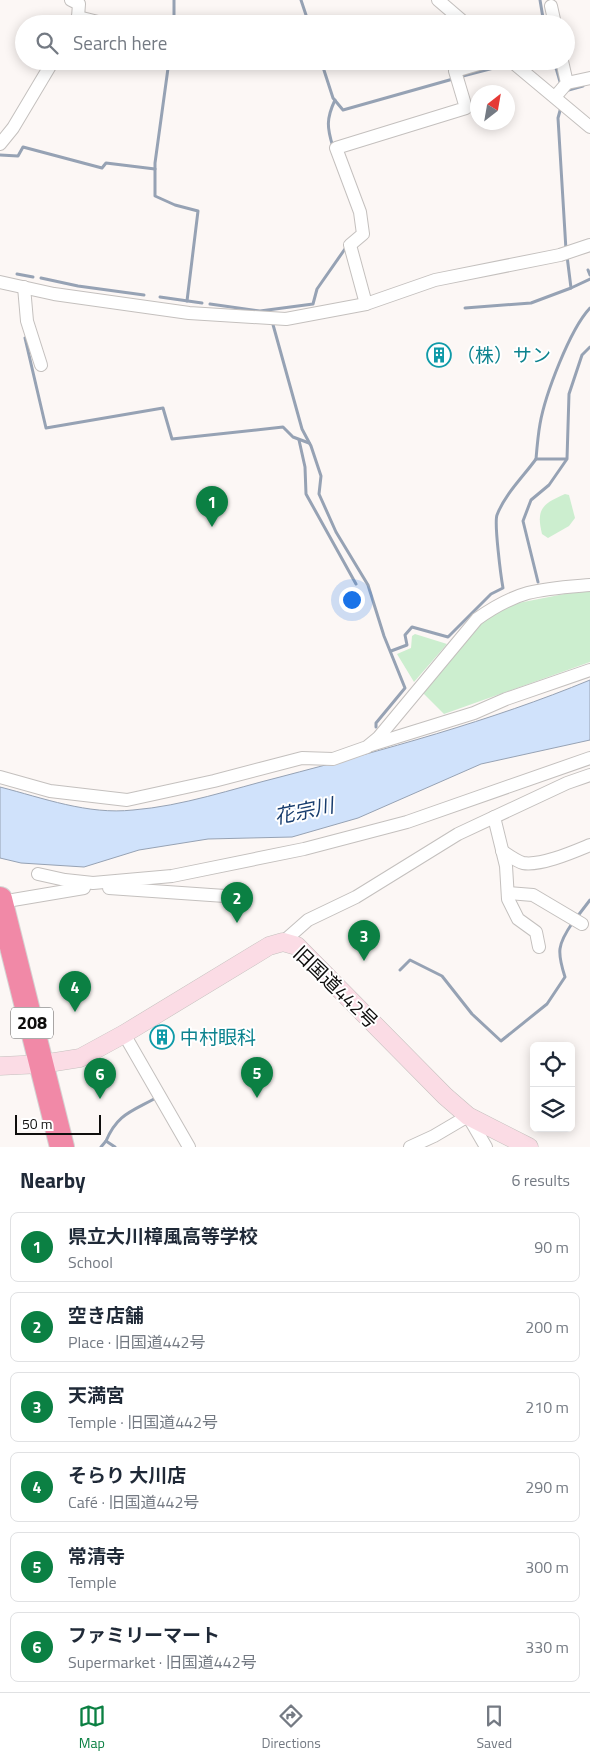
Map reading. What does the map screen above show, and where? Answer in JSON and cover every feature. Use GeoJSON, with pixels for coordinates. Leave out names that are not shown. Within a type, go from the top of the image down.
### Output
{"type":"FeatureCollection","features":[{"type":"Feature","properties":{"kind":"highway","name":"208"},"geometry":{"type":"LineString","coordinates":[[0,900],[62,1147]]}},
{"type":"Feature","properties":{"kind":"street"},"geometry":{"type":"LineString","coordinates":[[71,0],[79,4],[77,15]]}},
{"type":"Feature","properties":{"kind":"street"},"geometry":{"type":"LineString","coordinates":[[438,0],[456,15]]}},
{"type":"Feature","properties":{"kind":"street"},"geometry":{"type":"LineString","coordinates":[[551,6],[553,15]]}},
{"type":"Feature","properties":{"kind":"street"},"geometry":{"type":"LineString","coordinates":[[0,144],[13,128],[48,70]]}},
{"type":"Feature","properties":{"kind":"street"},"geometry":{"type":"LineString","coordinates":[[366,304],[350,245],[363,234],[360,212],[336,148],[466,108],[455,71],[458,70]]}},
{"type":"Feature","properties":{"kind":"street"},"geometry":{"type":"LineString","coordinates":[[525,70],[562,94],[590,128]]}},
{"type":"Feature","properties":{"kind":"street"},"geometry":{"type":"LineString","coordinates":[[562,70],[562,94]]}},
{"type":"Feature","properties":{"kind":"street"},"geometry":{"type":"LineString","coordinates":[[562,94],[590,78]]}},
{"type":"Feature","properties":{"kind":"street"},"geometry":{"type":"LineString","coordinates":[[0,282],[54,294],[189,313],[272,319],[327,312],[366,304],[435,280],[566,253],[590,244]]}},
{"type":"Feature","properties":{"kind":"street"},"geometry":{"type":"LineString","coordinates":[[24,287],[27,321],[40,365]]}},
{"type":"Feature","properties":{"kind":"street"},"geometry":{"type":"LineString","coordinates":[[367,747],[378,738],[477,619],[520,594],[543,589],[590,585]]}},
{"type":"Feature","properties":{"kind":"street"},"geometry":{"type":"LineString","coordinates":[[0,777],[50,790],[127,800],[214,782],[302,758],[333,758],[474,713],[506,699],[590,670]]}},
{"type":"Feature","properties":{"kind":"street"},"geometry":{"type":"LineString","coordinates":[[0,900],[88,885],[172,876],[304,849],[407,822],[590,758]]}},
{"type":"Feature","properties":{"kind":"street"},"geometry":{"type":"LineString","coordinates":[[283,942],[308,920],[356,897],[458,834],[590,775]]}},
{"type":"Feature","properties":{"kind":"street"},"geometry":{"type":"LineString","coordinates":[[494,817],[502,851],[508,899],[518,919],[536,932],[539,946]]}},
{"type":"Feature","properties":{"kind":"street"},"geometry":{"type":"LineString","coordinates":[[502,851],[522,862],[533,863],[568,854],[590,845]]}},
{"type":"Feature","properties":{"kind":"street"},"geometry":{"type":"LineString","coordinates":[[38,874],[88,885],[226,896]]}},
{"type":"Feature","properties":{"kind":"street"},"geometry":{"type":"LineString","coordinates":[[508,893],[532,895],[576,921]]}},
{"type":"Feature","properties":{"kind":"street","name":"旧国道442号"},"geometry":{"type":"LineString","coordinates":[[0,1066],[42,1064],[80,1058],[124,1034],[269,946],[283,942],[297,946],[445,1096],[468,1116],[529,1147]]}},
{"type":"Feature","properties":{"kind":"street"},"geometry":{"type":"LineString","coordinates":[[124,1034],[189,1147]]}},
{"type":"Feature","properties":{"kind":"street"},"geometry":{"type":"LineString","coordinates":[[410,1147],[434,1136],[468,1116],[486,1147]]}},
{"type":"Feature","properties":{"kind":"green space"},"geometry":{"type":"Polygon","coordinates":[[[565,494],[569,495],[575,518],[569,526],[548,538],[542,534],[540,526],[541,513],[546,504],[565,494]]]}},
{"type":"Feature","properties":{"kind":"green space"},"geometry":{"type":"Polygon","coordinates":[[[590,589],[590,662],[444,714],[422,692],[485,618],[503,606],[590,589]]]}},
{"type":"Feature","properties":{"kind":"green space"},"geometry":{"type":"Polygon","coordinates":[[[415,634],[447,644],[414,682],[397,654],[411,648],[412,636],[415,634]]]}},
{"type":"Feature","properties":{"kind":"water","name":"花宗川"},"geometry":{"type":"Polygon","coordinates":[[[590,680],[590,740],[481,764],[358,818],[292,837],[208,839],[139,850],[84,867],[21,863],[0,858],[0,787],[82,808],[99,810],[133,810],[170,805],[319,767],[436,734],[514,709],[590,680]]]}},
{"type":"Feature","properties":{"kind":"waterway"},"geometry":{"type":"LineString","coordinates":[[174,0],[174,15]]}},
{"type":"Feature","properties":{"kind":"waterway"},"geometry":{"type":"LineString","coordinates":[[301,0],[306,15]]}},
{"type":"Feature","properties":{"kind":"waterway"},"geometry":{"type":"LineString","coordinates":[[540,0],[542,15]]}},
{"type":"Feature","properties":{"kind":"waterway"},"geometry":{"type":"LineString","coordinates":[[168,70],[155,163],[155,196],[175,205],[198,211],[187,301]]}},
{"type":"Feature","properties":{"kind":"waterway"},"geometry":{"type":"LineString","coordinates":[[324,70],[333,98],[343,110],[453,79]]}},
{"type":"Feature","properties":{"kind":"waterway"},"geometry":{"type":"LineString","coordinates":[[459,77],[486,70]]}},
{"type":"Feature","properties":{"kind":"waterway"},"geometry":{"type":"LineString","coordinates":[[557,70],[561,85]]}},
{"type":"Feature","properties":{"kind":"waterway"},"geometry":{"type":"LineString","coordinates":[[565,91],[583,86]]}},
{"type":"Feature","properties":{"kind":"waterway"},"geometry":{"type":"LineString","coordinates":[[333,147],[328,124],[335,100]]}},
{"type":"Feature","properties":{"kind":"waterway"},"geometry":{"type":"LineString","coordinates":[[561,107],[558,118],[566,250]]}},
{"type":"Feature","properties":{"kind":"waterway"},"geometry":{"type":"LineString","coordinates":[[0,155],[18,156],[23,147],[102,168],[106,163],[155,169]]}},
{"type":"Feature","properties":{"kind":"waterway"},"geometry":{"type":"LineString","coordinates":[[210,304],[260,311],[313,304],[317,289],[347,246]]}},
{"type":"Feature","properties":{"kind":"waterway"},"geometry":{"type":"LineString","coordinates":[[465,308],[531,303],[571,288],[567,256]]}},
{"type":"Feature","properties":{"kind":"waterway"},"geometry":{"type":"LineString","coordinates":[[588,270],[590,275]]}},
{"type":"Feature","properties":{"kind":"waterway"},"geometry":{"type":"LineString","coordinates":[[17,274],[33,277]]}},
{"type":"Feature","properties":{"kind":"waterway"},"geometry":{"type":"LineString","coordinates":[[41,278],[78,286],[144,295]]}},
{"type":"Feature","properties":{"kind":"waterway"},"geometry":{"type":"LineString","coordinates":[[571,288],[590,279]]}},
{"type":"Feature","properties":{"kind":"waterway"},"geometry":{"type":"LineString","coordinates":[[160,297],[202,303]]}},
{"type":"Feature","properties":{"kind":"waterway"},"geometry":{"type":"LineString","coordinates":[[566,459],[536,459],[539,428],[559,363],[574,331],[590,308]]}},
{"type":"Feature","properties":{"kind":"waterway"},"geometry":{"type":"LineString","coordinates":[[272,321],[302,429],[311,446],[321,476],[319,494],[336,532],[368,585],[384,636],[405,688],[376,723],[376,727]]}},
{"type":"Feature","properties":{"kind":"waterway"},"geometry":{"type":"LineString","coordinates":[[25,338],[46,428],[163,408],[172,439],[283,427],[293,437],[309,443]]}},
{"type":"Feature","properties":{"kind":"waterway"},"geometry":{"type":"LineString","coordinates":[[538,582],[523,521],[531,500],[549,485],[567,459],[569,394],[582,355],[590,347]]}},
{"type":"Feature","properties":{"kind":"waterway"},"geometry":{"type":"LineString","coordinates":[[299,440],[305,467],[306,494],[356,584]]}},
{"type":"Feature","properties":{"kind":"waterway"},"geometry":{"type":"LineString","coordinates":[[391,651],[407,645],[405,635],[412,627],[448,637],[491,594],[503,588],[497,539],[497,515],[509,493],[536,459]]}},
{"type":"Feature","properties":{"kind":"waterway"},"geometry":{"type":"LineString","coordinates":[[577,917],[590,900]]}},
{"type":"Feature","properties":{"kind":"waterway"},"geometry":{"type":"LineString","coordinates":[[400,970],[410,960],[442,976],[472,1014],[501,1041],[547,1004],[565,977],[560,949],[561,943],[573,922]]}},
{"type":"Feature","properties":{"kind":"waterway"},"geometry":{"type":"LineString","coordinates":[[115,1147],[106,1141],[115,1125],[125,1115],[154,1099]]}},
{"type":"Feature","properties":{"kind":"waterway"},"geometry":{"type":"LineString","coordinates":[[101,1147],[106,1141]]}},
{"type":"Feature","properties":{"kind":"place","name":"（株）サン"},"geometry":{"type":"Point","coordinates":[439,355]}},
{"type":"Feature","properties":{"kind":"place","name":"県立大川樟風高等学校"},"geometry":{"type":"Point","coordinates":[212,527]}},
{"type":"Feature","properties":{"kind":"place","name":"空き店舗"},"geometry":{"type":"Point","coordinates":[237,923]}},
{"type":"Feature","properties":{"kind":"place","name":"天満宮"},"geometry":{"type":"Point","coordinates":[364,961]}},
{"type":"Feature","properties":{"kind":"place","name":"そらり 大川店"},"geometry":{"type":"Point","coordinates":[75,1012]}},
{"type":"Feature","properties":{"kind":"place","name":"中村眼科"},"geometry":{"type":"Point","coordinates":[162,1037]}},
{"type":"Feature","properties":{"kind":"place","name":"常清寺"},"geometry":{"type":"Point","coordinates":[257,1098]}},
{"type":"Feature","properties":{"kind":"place","name":"ファミリーマート"},"geometry":{"type":"Point","coordinates":[100,1099]}}]}
